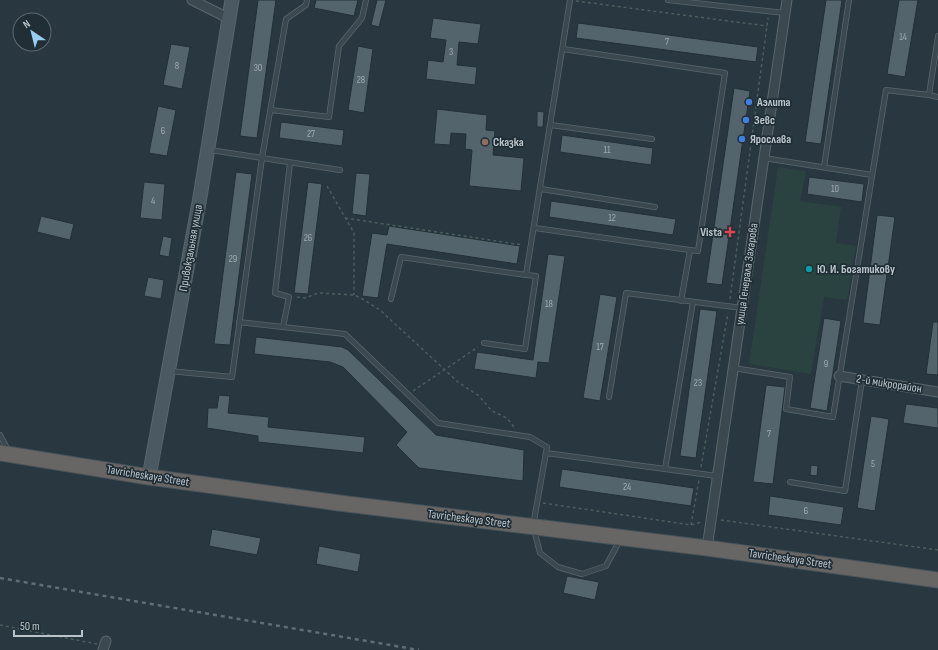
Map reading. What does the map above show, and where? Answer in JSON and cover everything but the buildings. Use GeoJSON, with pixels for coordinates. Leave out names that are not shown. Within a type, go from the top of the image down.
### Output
{"type":"FeatureCollection","features":[{"type":"Feature","properties":{"kind":"highway","name":"Tavricheskaya Street"},"geometry":{"type":"LineString","coordinates":[[6,454],[149,477],[339,503],[707,548],[938,580]]}},
{"type":"Feature","properties":{"kind":"main road","name":"Привокзальная улица"},"geometry":{"type":"LineString","coordinates":[[149,477],[208,150],[232,0]]}},
{"type":"Feature","properties":{"kind":"street"},"geometry":{"type":"LineString","coordinates":[[192,0],[228,18]]}},
{"type":"Feature","properties":{"kind":"street","name":"улица Генерала Захарова"},"geometry":{"type":"LineString","coordinates":[[707,548],[787,0]]}},
{"type":"Feature","properties":{"kind":"street","name":"2-й микрорайон"},"geometry":{"type":"LineString","coordinates":[[839,376],[938,392]]}},
{"type":"Feature","properties":{"kind":"lane"},"geometry":{"type":"LineString","coordinates":[[169,370],[232,377],[262,158],[286,19],[306,5],[307,0]]}},
{"type":"Feature","properties":{"kind":"lane"},"geometry":{"type":"LineString","coordinates":[[270,110],[329,117],[339,46],[362,18],[366,0]]}},
{"type":"Feature","properties":{"kind":"lane"},"geometry":{"type":"LineString","coordinates":[[526,275],[535,228],[570,0]]}},
{"type":"Feature","properties":{"kind":"lane"},"geometry":{"type":"LineString","coordinates":[[668,0],[785,13]]}},
{"type":"Feature","properties":{"kind":"lane"},"geometry":{"type":"LineString","coordinates":[[824,167],[849,0]]}},
{"type":"Feature","properties":{"kind":"lane"},"geometry":{"type":"LineString","coordinates":[[929,95],[938,36]]}},
{"type":"Feature","properties":{"kind":"lane"},"geometry":{"type":"LineString","coordinates":[[535,228],[698,251],[725,73],[562,49]]}},
{"type":"Feature","properties":{"kind":"lane"},"geometry":{"type":"LineString","coordinates":[[733,368],[790,377],[786,410],[833,417],[886,90],[938,96]]}},
{"type":"Feature","properties":{"kind":"lane"},"geometry":{"type":"LineString","coordinates":[[551,125],[652,139]]}},
{"type":"Feature","properties":{"kind":"lane"},"geometry":{"type":"LineString","coordinates":[[208,150],[340,170]]}},
{"type":"Feature","properties":{"kind":"lane"},"geometry":{"type":"LineString","coordinates":[[764,158],[872,175]]}},
{"type":"Feature","properties":{"kind":"lane"},"geometry":{"type":"LineString","coordinates":[[283,327],[289,297],[275,292],[290,163]]}},
{"type":"Feature","properties":{"kind":"lane"},"geometry":{"type":"LineString","coordinates":[[541,189],[655,206]]}},
{"type":"Feature","properties":{"kind":"lane"},"geometry":{"type":"LineString","coordinates":[[681,301],[690,250]]}},
{"type":"Feature","properties":{"kind":"lane"},"geometry":{"type":"LineString","coordinates":[[392,299],[401,257],[536,276],[525,349],[484,343]]}},
{"type":"Feature","properties":{"kind":"lane"},"geometry":{"type":"LineString","coordinates":[[609,397],[626,293],[742,308]]}},
{"type":"Feature","properties":{"kind":"lane"},"geometry":{"type":"LineString","coordinates":[[666,469],[693,302]]}},
{"type":"Feature","properties":{"kind":"lane"},"geometry":{"type":"LineString","coordinates":[[239,322],[345,334],[438,423],[530,437],[547,447],[533,526],[540,553],[558,567],[582,574],[606,566],[620,538]]}},
{"type":"Feature","properties":{"kind":"lane"},"geometry":{"type":"LineString","coordinates":[[790,482],[845,491],[862,380]]}},
{"type":"Feature","properties":{"kind":"lane"},"geometry":{"type":"LineString","coordinates":[[0,435],[6,454]]}},
{"type":"Feature","properties":{"kind":"lane"},"geometry":{"type":"LineString","coordinates":[[546,453],[717,476]]}},
{"type":"Feature","properties":{"kind":"path"},"geometry":{"type":"LineString","coordinates":[[570,0],[767,26]]}},
{"type":"Feature","properties":{"kind":"path"},"geometry":{"type":"LineString","coordinates":[[691,525],[729,307],[769,11]]}},
{"type":"Feature","properties":{"kind":"path"},"geometry":{"type":"LineString","coordinates":[[327,186],[354,233],[354,295]]}},
{"type":"Feature","properties":{"kind":"path"},"geometry":{"type":"LineString","coordinates":[[345,218],[532,246]]}},
{"type":"Feature","properties":{"kind":"path"},"geometry":{"type":"LineString","coordinates":[[289,297],[305,298],[318,293],[354,295],[380,310],[444,370],[479,396],[492,411],[507,418],[520,436]]}},
{"type":"Feature","properties":{"kind":"path"},"geometry":{"type":"LineString","coordinates":[[408,394],[484,343]]}},
{"type":"Feature","properties":{"kind":"path"},"geometry":{"type":"LineString","coordinates":[[537,502],[691,525],[711,519],[938,550]]}},
{"type":"Feature","properties":{"kind":"path"},"geometry":{"type":"LineString","coordinates":[[0,626],[37,631],[104,646]]}},
{"type":"Feature","properties":{"kind":"green space"},"geometry":{"type":"Polygon","coordinates":[[[778,167],[806,171],[800,201],[841,207],[836,243],[856,246],[847,300],[824,297],[811,374],[749,364],[778,167]]]}},
{"type":"Feature","properties":{"kind":"railway"},"geometry":{"type":"LineString","coordinates":[[0,578],[419,650]]}},
{"type":"Feature","properties":{"kind":"place","name":"Аэлита"},"geometry":{"type":"Point","coordinates":[749,102]}},
{"type":"Feature","properties":{"kind":"place","name":"Зевс"},"geometry":{"type":"Point","coordinates":[746,120]}},
{"type":"Feature","properties":{"kind":"place","name":"Ярослава"},"geometry":{"type":"Point","coordinates":[742,139]}},
{"type":"Feature","properties":{"kind":"place","name":"Сказка"},"geometry":{"type":"Point","coordinates":[485,142]}},
{"type":"Feature","properties":{"kind":"place","name":"Vista"},"geometry":{"type":"Point","coordinates":[730,232]}},
{"type":"Feature","properties":{"kind":"place","name":"Ю. И. Богатикову"},"geometry":{"type":"Point","coordinates":[809,269]}}]}
